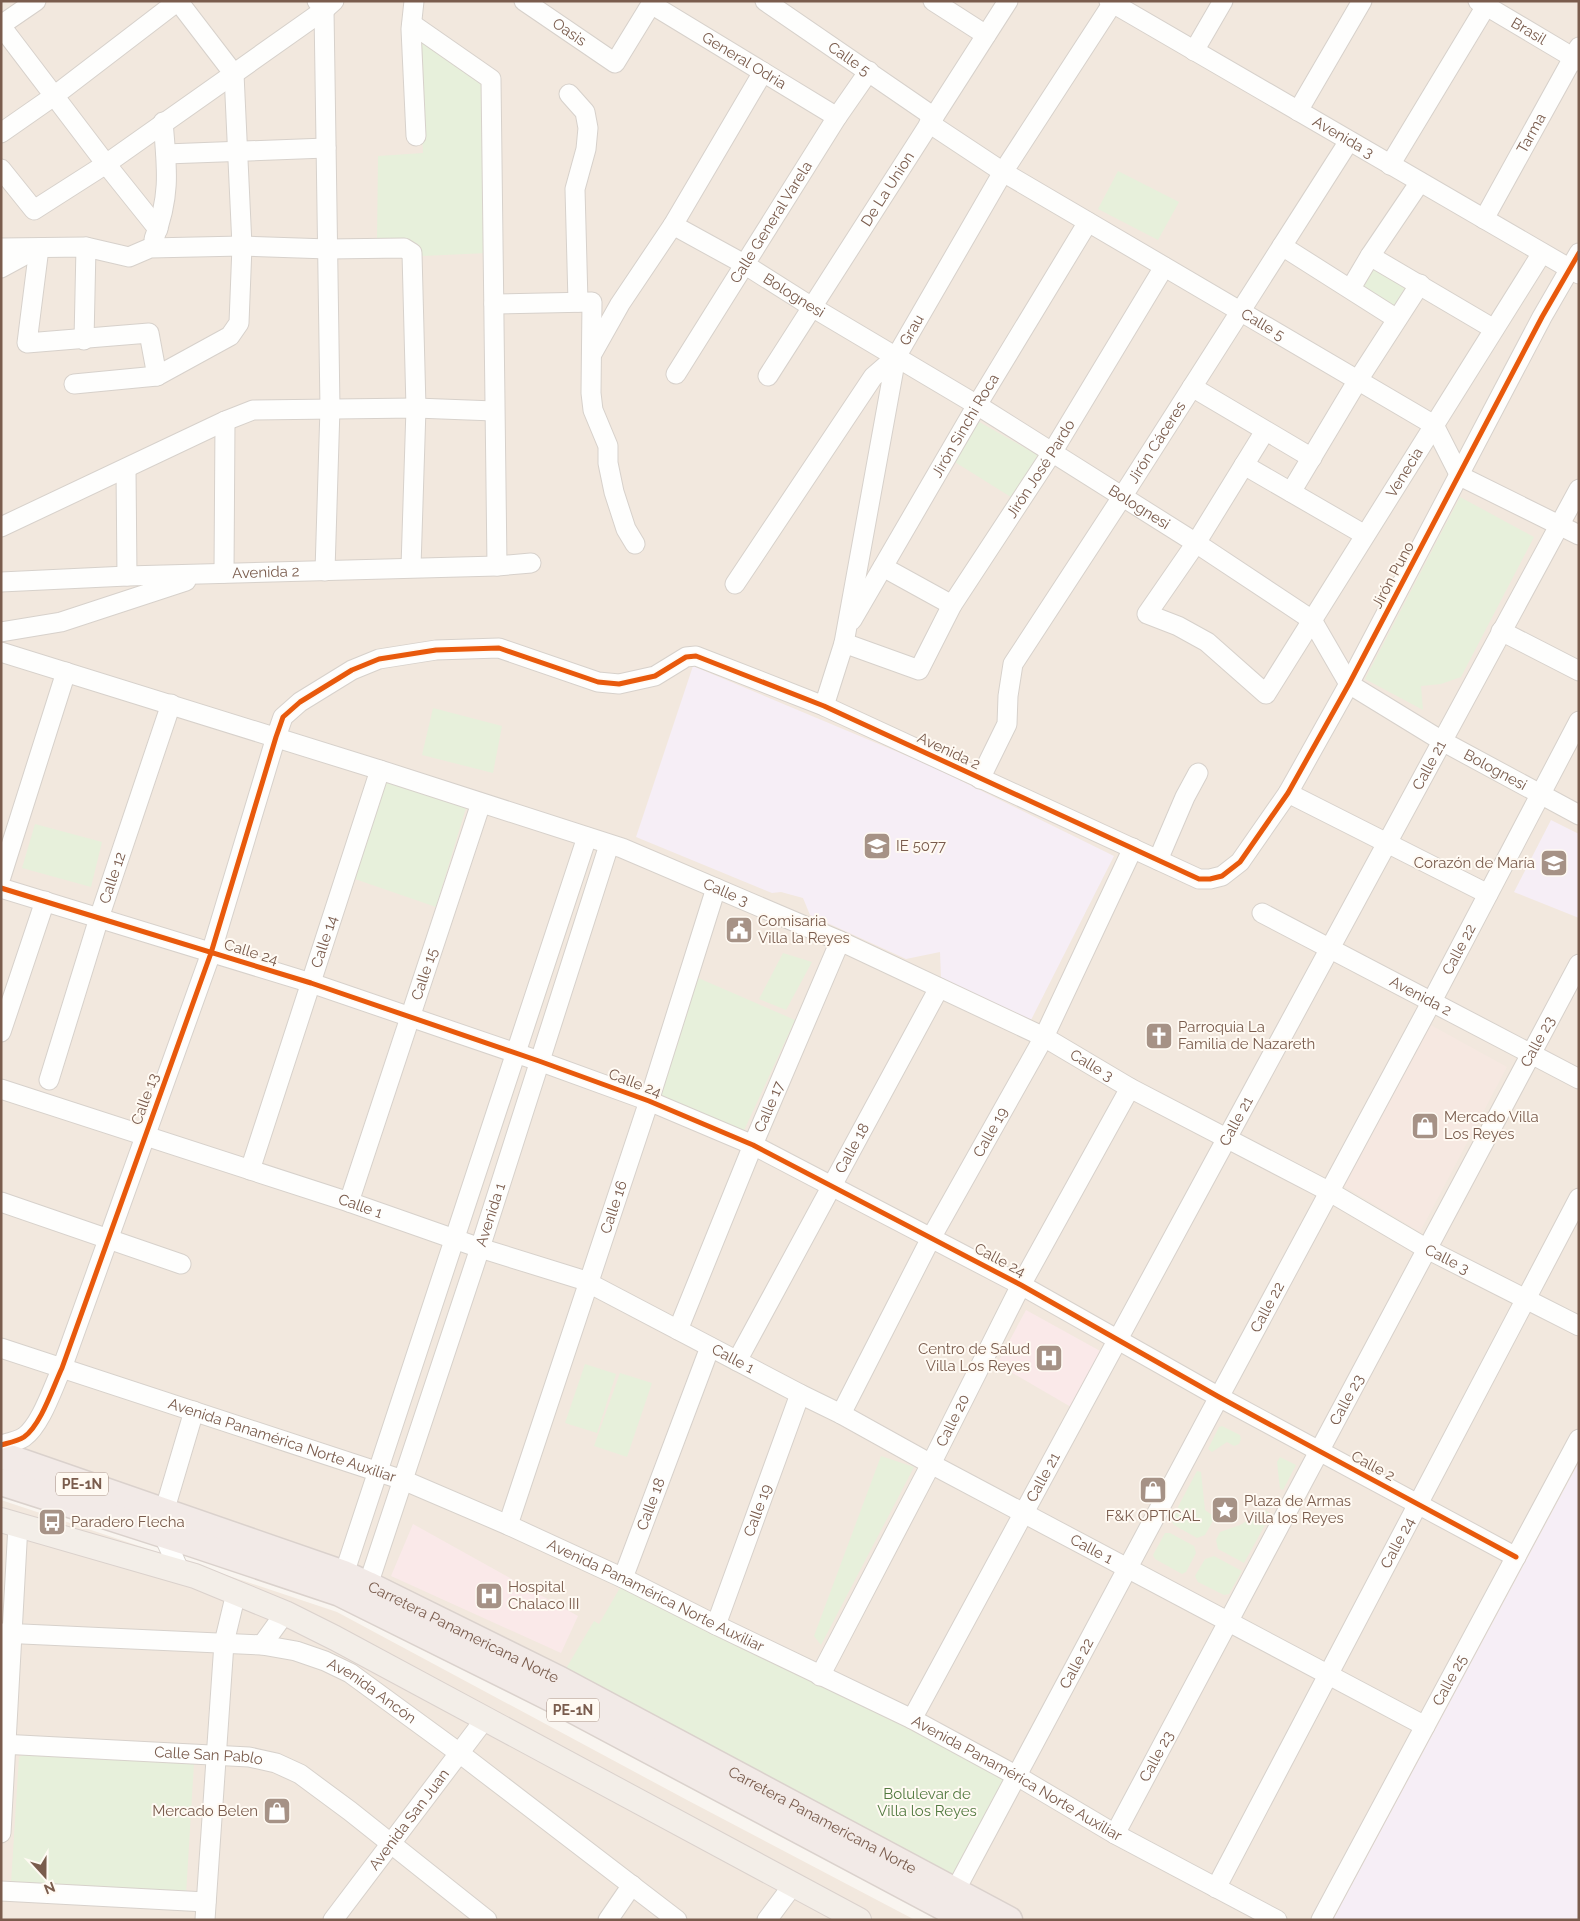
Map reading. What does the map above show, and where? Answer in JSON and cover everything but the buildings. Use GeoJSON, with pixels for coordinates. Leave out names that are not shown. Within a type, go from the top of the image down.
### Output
{"type":"FeatureCollection","features":[{"type":"Feature","properties":{"kind":"highway","name":"Carretera Panamericana Norte"},"geometry":{"type":"LineString","coordinates":[[1,1455],[362,1604],[550,1698],[968,1920]]}},
{"type":"Feature","properties":{"kind":"highway","name":"Carretera Panamericana Norte"},"geometry":{"type":"LineString","coordinates":[[1,1482],[164,1523],[344,1574],[368,1584],[560,1680],[1009,1920]]}},
{"type":"Feature","properties":{"kind":"main road"},"geometry":{"type":"LineString","coordinates":[[9,1522],[195,1576],[285,1613],[859,1920]]}},
{"type":"Feature","properties":{"kind":"street"},"geometry":{"type":"LineString","coordinates":[[36,1],[1,26],[158,229]]}},
{"type":"Feature","properties":{"kind":"street"},"geometry":{"type":"LineString","coordinates":[[1,133],[54,96],[178,1],[234,74],[242,246],[239,323],[230,336],[157,376],[74,384]]}},
{"type":"Feature","properties":{"kind":"street"},"geometry":{"type":"LineString","coordinates":[[414,1],[412,24],[416,136]]}},
{"type":"Feature","properties":{"kind":"street","name":"Oasis"},"geometry":{"type":"LineString","coordinates":[[524,1],[616,63],[652,2]]}},
{"type":"Feature","properties":{"kind":"street","name":"Calle 5"},"geometry":{"type":"LineString","coordinates":[[765,1],[869,71],[1003,172],[1434,425]]}},
{"type":"Feature","properties":{"kind":"street"},"geometry":{"type":"LineString","coordinates":[[933,1],[986,35]]}},
{"type":"Feature","properties":{"kind":"street","name":"De La Union"},"geometry":{"type":"LineString","coordinates":[[768,376],[1008,1]]}},
{"type":"Feature","properties":{"kind":"street"},"geometry":{"type":"LineString","coordinates":[[1194,51],[1223,1]]}},
{"type":"Feature","properties":{"kind":"street"},"geometry":{"type":"LineString","coordinates":[[1298,111],[1362,1]]}},
{"type":"Feature","properties":{"kind":"street","name":"General Odria"},"geometry":{"type":"LineString","coordinates":[[652,2],[837,117]]}},
{"type":"Feature","properties":{"kind":"street","name":"Avenida 3"},"geometry":{"type":"LineString","coordinates":[[1112,2],[1542,253],[1576,266]]}},
{"type":"Feature","properties":{"kind":"street","name":"Grau"},"geometry":{"type":"LineString","coordinates":[[824,706],[845,638],[896,357],[1003,172],[1112,2]]}},
{"type":"Feature","properties":{"kind":"street"},"geometry":{"type":"LineString","coordinates":[[1390,165],[1485,3]]}},
{"type":"Feature","properties":{"kind":"street","name":"Brasil"},"geometry":{"type":"LineString","coordinates":[[1485,3],[1577,55]]}},
{"type":"Feature","properties":{"kind":"street"},"geometry":{"type":"LineString","coordinates":[[1,169],[34,210],[106,164],[163,122],[234,74],[325,4]]}},
{"type":"Feature","properties":{"kind":"street"},"geometry":{"type":"LineString","coordinates":[[325,4],[330,408],[325,571]]}},
{"type":"Feature","properties":{"kind":"street"},"geometry":{"type":"LineString","coordinates":[[412,24],[491,79],[497,566]]}},
{"type":"Feature","properties":{"kind":"street","name":"Tarma"},"geometry":{"type":"LineString","coordinates":[[1484,219],[1577,55]]}},
{"type":"Feature","properties":{"kind":"street","name":"Calle General Varela"},"geometry":{"type":"LineString","coordinates":[[676,374],[837,117],[869,71]]}},
{"type":"Feature","properties":{"kind":"street"},"geometry":{"type":"LineString","coordinates":[[593,353],[620,304],[673,225],[763,72]]}},
{"type":"Feature","properties":{"kind":"street"},"geometry":{"type":"LineString","coordinates":[[570,94],[585,112],[588,128],[586,149],[575,189],[578,302]]}},
{"type":"Feature","properties":{"kind":"street"},"geometry":{"type":"LineString","coordinates":[[150,248],[163,214],[168,181],[163,122]]}},
{"type":"Feature","properties":{"kind":"street","name":"Jirón Cáceres"},"geometry":{"type":"LineString","coordinates":[[980,779],[1007,724],[1008,696],[1013,664],[1349,141]]}},
{"type":"Feature","properties":{"kind":"street"},"geometry":{"type":"LineString","coordinates":[[166,154],[326,148]]}},
{"type":"Feature","properties":{"kind":"street"},"geometry":{"type":"LineString","coordinates":[[1351,288],[1370,256],[1420,182]]}},
{"type":"Feature","properties":{"kind":"street","name":"Jirón Sinchi Roca"},"geometry":{"type":"LineString","coordinates":[[845,638],[883,567],[977,405],[1088,222]]}},
{"type":"Feature","properties":{"kind":"street","name":"Bolognesi"},"geometry":{"type":"LineString","coordinates":[[673,225],[744,264],[812,307],[1053,451],[1196,543],[1312,620],[1349,684],[1442,741],[1579,815]]}},
{"type":"Feature","properties":{"kind":"street"},"geometry":{"type":"LineString","coordinates":[[1,248],[86,247],[129,257],[150,248],[242,246],[328,249],[404,248],[412,253],[416,408],[411,567]]}},
{"type":"Feature","properties":{"kind":"street"},"geometry":{"type":"LineString","coordinates":[[1282,246],[1351,288],[1397,319]]}},
{"type":"Feature","properties":{"kind":"street"},"geometry":{"type":"LineString","coordinates":[[84,340],[86,247]]}},
{"type":"Feature","properties":{"kind":"street"},"geometry":{"type":"LineString","coordinates":[[39,248],[27,343],[84,340],[149,333],[157,376]]}},
{"type":"Feature","properties":{"kind":"street"},"geometry":{"type":"LineString","coordinates":[[1,268],[39,248]]}},
{"type":"Feature","properties":{"kind":"street","name":"Venecia"},"geometry":{"type":"LineString","coordinates":[[1196,543],[1147,614],[1178,626],[1207,642],[1266,694],[1542,253]]}},
{"type":"Feature","properties":{"kind":"street"},"geometry":{"type":"LineString","coordinates":[[1370,256],[1494,329]]}},
{"type":"Feature","properties":{"kind":"street","name":"Jirón Puno"},"geometry":{"type":"LineString","coordinates":[[1199,879],[1222,876],[1240,862],[1288,793],[1349,684],[1460,476],[1542,317],[1576,266]]}},
{"type":"Feature","properties":{"kind":"street","name":"Jirón José Pardo"},"geometry":{"type":"LineString","coordinates":[[845,638],[918,670],[952,605],[1053,451],[1164,267]]}},
{"type":"Feature","properties":{"kind":"street"},"geometry":{"type":"LineString","coordinates":[[1291,492],[1358,380],[1420,284]]}},
{"type":"Feature","properties":{"kind":"street"},"geometry":{"type":"LineString","coordinates":[[494,304],[592,302],[593,353],[591,393],[593,410],[608,446],[608,463],[614,492],[626,529],[635,544]]}},
{"type":"Feature","properties":{"kind":"street"},"geometry":{"type":"LineString","coordinates":[[735,584],[873,377],[896,357]]}},
{"type":"Feature","properties":{"kind":"street"},"geometry":{"type":"LineString","coordinates":[[1192,387],[1312,458]]}},
{"type":"Feature","properties":{"kind":"street"},"geometry":{"type":"LineString","coordinates":[[1,527],[225,421],[253,410],[416,408],[494,411]]}},
{"type":"Feature","properties":{"kind":"street"},"geometry":{"type":"LineString","coordinates":[[1,632],[61,622],[215,574],[225,421]]}},
{"type":"Feature","properties":{"kind":"street"},"geometry":{"type":"LineString","coordinates":[[1434,425],[1460,476],[1579,535]]}},
{"type":"Feature","properties":{"kind":"street"},"geometry":{"type":"LineString","coordinates":[[1196,543],[1265,430]]}},
{"type":"Feature","properties":{"kind":"street"},"geometry":{"type":"LineString","coordinates":[[1244,465],[1365,535]]}},
{"type":"Feature","properties":{"kind":"street"},"geometry":{"type":"LineString","coordinates":[[126,469],[127,576]]}},
{"type":"Feature","properties":{"kind":"street","name":"Calle 21"},"geometry":{"type":"LineString","coordinates":[[912,1718],[1579,489]]}},
{"type":"Feature","properties":{"kind":"street","name":"Avenida 2"},"geometry":{"type":"LineString","coordinates":[[1,582],[127,576],[497,566],[531,563]]}},
{"type":"Feature","properties":{"kind":"street"},"geometry":{"type":"LineString","coordinates":[[883,567],[952,605]]}},
{"type":"Feature","properties":{"kind":"street"},"geometry":{"type":"LineString","coordinates":[[1502,632],[1579,671]]}},
{"type":"Feature","properties":{"kind":"street","name":"Calle 13"},"geometry":{"type":"LineString","coordinates":[[1,1445],[23,1438],[31,1430],[62,1368],[211,953],[283,718],[300,702],[352,670],[379,659],[436,650],[499,648],[598,682],[619,684],[655,676],[686,657]]}},
{"type":"Feature","properties":{"kind":"street","name":"Calle 3"},"geometry":{"type":"LineString","coordinates":[[1,652],[380,770],[609,845],[716,888],[840,941],[1044,1037],[1130,1088],[1330,1192],[1427,1248],[1579,1326]]}},
{"type":"Feature","properties":{"kind":"street","name":"Avenida 2"},"geometry":{"type":"LineString","coordinates":[[686,657],[696,656],[824,706],[1199,879]]}},
{"type":"Feature","properties":{"kind":"street"},"geometry":{"type":"LineString","coordinates":[[1,876],[66,672]]}},
{"type":"Feature","properties":{"kind":"street","name":"Calle 12"},"geometry":{"type":"LineString","coordinates":[[49,1080],[99,918],[171,704]]}},
{"type":"Feature","properties":{"kind":"street","name":"Calle 22"},"geometry":{"type":"LineString","coordinates":[[955,1892],[1432,1002],[1579,721]]}},
{"type":"Feature","properties":{"kind":"street","name":"Calle 14"},"geometry":{"type":"LineString","coordinates":[[250,1170],[380,770]]}},
{"type":"Feature","properties":{"kind":"street"},"geometry":{"type":"LineString","coordinates":[[1158,860],[1185,797],[1198,773]]}},
{"type":"Feature","properties":{"kind":"street"},"geometry":{"type":"LineString","coordinates":[[1288,793],[1488,894]]}},
{"type":"Feature","properties":{"kind":"street","name":"Calle 15"},"geometry":{"type":"LineString","coordinates":[[349,1202],[481,803]]}},
{"type":"Feature","properties":{"kind":"street","name":"Avenida 1"},"geometry":{"type":"LineString","coordinates":[[344,1574],[587,838]]}},
{"type":"Feature","properties":{"kind":"street","name":"Avenida 1"},"geometry":{"type":"LineString","coordinates":[[368,1584],[480,1248],[609,845]]}},
{"type":"Feature","properties":{"kind":"street","name":"Calle 19"},"geometry":{"type":"LineString","coordinates":[[841,1414],[931,1238],[1044,1037],[1133,848]]}},
{"type":"Feature","properties":{"kind":"street","name":"Calle 24"},"geometry":{"type":"LineString","coordinates":[[1,888],[311,983],[539,1061],[649,1101],[753,1145],[832,1186],[1021,1285],[1219,1397]]}},
{"type":"Feature","properties":{"kind":"street","name":"Calle 16"},"geometry":{"type":"LineString","coordinates":[[508,1526],[649,1101],[716,888]]}},
{"type":"Feature","properties":{"kind":"street"},"geometry":{"type":"LineString","coordinates":[[1,1032],[45,901]]}},
{"type":"Feature","properties":{"kind":"street","name":"Avenida 2"},"geometry":{"type":"LineString","coordinates":[[1262,913],[1579,1079]]}},
{"type":"Feature","properties":{"kind":"street","name":"Calle 17"},"geometry":{"type":"LineString","coordinates":[[678,1330],[753,1145],[840,941]]}},
{"type":"Feature","properties":{"kind":"street","name":"Calle 23"},"geometry":{"type":"LineString","coordinates":[[1114,1834],[1579,964]]}},
{"type":"Feature","properties":{"kind":"street","name":"Calle 18"},"geometry":{"type":"LineString","coordinates":[[737,1361],[939,988]]}},
{"type":"Feature","properties":{"kind":"street","name":"Calle 20"},"geometry":{"type":"LineString","coordinates":[[820,1676],[931,1464],[1021,1285],[1130,1088]]}},
{"type":"Feature","properties":{"kind":"street","name":"Calle 1"},"geometry":{"type":"LineString","coordinates":[[1,1089],[349,1202],[480,1248],[589,1282],[841,1414],[931,1464],[1425,1726]]}},
{"type":"Feature","properties":{"kind":"street","name":"Calle 24"},"geometry":{"type":"LineString","coordinates":[[1216,1888],[1579,1198]]}},
{"type":"Feature","properties":{"kind":"street"},"geometry":{"type":"LineString","coordinates":[[1,1202],[180,1264]]}},
{"type":"Feature","properties":{"kind":"street","name":"Calle 18"},"geometry":{"type":"LineString","coordinates":[[623,1578],[710,1347]]}},
{"type":"Feature","properties":{"kind":"street","name":"Avenida Panamérica Norte Auxiliar"},"geometry":{"type":"LineString","coordinates":[[1,1348],[378,1471],[508,1526],[623,1578],[716,1626],[912,1718],[1017,1776],[1114,1834],[1277,1920]]}},
{"type":"Feature","properties":{"kind":"street","name":"Calle 19"},"geometry":{"type":"LineString","coordinates":[[716,1626],[800,1394]]}},
{"type":"Feature","properties":{"kind":"street","name":"Calle 2"},"geometry":{"type":"LineString","coordinates":[[1219,1397],[1516,1557]]}},
{"type":"Feature","properties":{"kind":"street"},"geometry":{"type":"LineString","coordinates":[[180,1572],[164,1523],[194,1411]]}},
{"type":"Feature","properties":{"kind":"street","name":"Calle 25"},"geometry":{"type":"LineString","coordinates":[[1321,1920],[1579,1439]]}},
{"type":"Feature","properties":{"kind":"street"},"geometry":{"type":"LineString","coordinates":[[1,1833],[9,1522]]}},
{"type":"Feature","properties":{"kind":"street"},"geometry":{"type":"LineString","coordinates":[[1,1890],[206,1911],[224,1643],[236,1593]]}},
{"type":"Feature","properties":{"kind":"street"},"geometry":{"type":"LineString","coordinates":[[262,1645],[285,1613]]}},
{"type":"Feature","properties":{"kind":"street","name":"Avenida Ancón"},"geometry":{"type":"LineString","coordinates":[[7,1633],[262,1645],[296,1651],[325,1661],[350,1673],[458,1752],[677,1920]]}},
{"type":"Feature","properties":{"kind":"street","name":"Avenida San Juan"},"geometry":{"type":"LineString","coordinates":[[333,1920],[458,1752],[485,1719]]}},
{"type":"Feature","properties":{"kind":"street","name":"Calle San Pablo"},"geometry":{"type":"LineString","coordinates":[[4,1744],[249,1757],[276,1763],[300,1774],[350,1811],[487,1920]]}},
{"type":"Feature","properties":{"kind":"street"},"geometry":{"type":"LineString","coordinates":[[608,1920],[632,1885]]}},
{"type":"Feature","properties":{"kind":"street"},"geometry":{"type":"LineString","coordinates":[[767,1920],[792,1885]]}},
{"type":"Feature","properties":{"kind":"shaded area"},"geometry":{"type":"Polygon","coordinates":[[[1,1],[1579,1],[1579,1920],[1021,1920],[1,1449],[1,1]]]}},
{"type":"Feature","properties":{"kind":"shaded area","name":"IE 5077"},"geometry":{"type":"Polygon","coordinates":[[[693,666],[931,766],[1114,856],[1031,1020],[941,978],[940,952],[906,959],[810,915],[803,898],[781,892],[772,893],[636,837],[693,666]]]}},
{"type":"Feature","properties":{"kind":"shaded area","name":"Corazón de María"},"geometry":{"type":"Polygon","coordinates":[[[1551,820],[1579,834],[1579,918],[1514,892],[1551,820]]]}},
{"type":"Feature","properties":{"kind":"shaded area","name":"Mercado Villa Los Reyes"},"geometry":{"type":"Polygon","coordinates":[[[1429,1024],[1507,1067],[1420,1232],[1342,1185],[1429,1024]]]}},
{"type":"Feature","properties":{"kind":"shaded area","name":"Centro de Salud Villa Los Reyes"},"geometry":{"type":"Polygon","coordinates":[[[1026,1310],[1102,1352],[1071,1407],[997,1364],[1026,1310]]]}},
{"type":"Feature","properties":{"kind":"shaded area"},"geometry":{"type":"Polygon","coordinates":[[[1579,1462],[1579,1920],[1333,1920],[1579,1462]]]}},
{"type":"Feature","properties":{"kind":"shaded area"},"geometry":{"type":"Polygon","coordinates":[[[1,1500],[337,1612],[915,1920],[1,1920],[1,1500]]]}},
{"type":"Feature","properties":{"kind":"shaded area","name":"Hospital Chalaco III"},"geometry":{"type":"Polygon","coordinates":[[[413,1524],[578,1616],[561,1653],[391,1576],[413,1524]]]}},
{"type":"Feature","properties":{"kind":"green space"},"geometry":{"type":"Polygon","coordinates":[[[421,38],[485,80],[488,253],[422,256],[419,245],[406,238],[377,240],[378,156],[423,153],[418,48],[421,38]]]}},
{"type":"Feature","properties":{"kind":"green space"},"geometry":{"type":"Polygon","coordinates":[[[1118,171],[1179,202],[1158,240],[1098,209],[1118,171]]]}},
{"type":"Feature","properties":{"kind":"green space"},"geometry":{"type":"Polygon","coordinates":[[[1369,261],[1409,286],[1394,311],[1354,287],[1369,261]]]}},
{"type":"Feature","properties":{"kind":"green space"},"geometry":{"type":"Polygon","coordinates":[[[976,420],[1041,457],[1014,499],[950,459],[976,420]]]}},
{"type":"Feature","properties":{"kind":"green space"},"geometry":{"type":"Polygon","coordinates":[[[1460,497],[1534,537],[1461,677],[1441,684],[1421,686],[1423,710],[1365,679],[1460,497]]]}},
{"type":"Feature","properties":{"kind":"green space"},"geometry":{"type":"Polygon","coordinates":[[[433,708],[502,726],[493,773],[422,755],[433,708]]]}},
{"type":"Feature","properties":{"kind":"green space"},"geometry":{"type":"Polygon","coordinates":[[[382,779],[466,808],[436,907],[349,877],[382,779]]]}},
{"type":"Feature","properties":{"kind":"green space"},"geometry":{"type":"Polygon","coordinates":[[[35,824],[102,842],[91,887],[22,868],[35,824]]]}},
{"type":"Feature","properties":{"kind":"green space"},"geometry":{"type":"Polygon","coordinates":[[[783,953],[812,962],[786,1010],[759,999],[783,953]]]}},
{"type":"Feature","properties":{"kind":"green space"},"geometry":{"type":"Polygon","coordinates":[[[696,977],[795,1020],[741,1137],[656,1097],[696,977]]]}},
{"type":"Feature","properties":{"kind":"green space"},"geometry":{"type":"Polygon","coordinates":[[[585,1364],[616,1374],[597,1433],[565,1423],[585,1364]]]}},
{"type":"Feature","properties":{"kind":"green space"},"geometry":{"type":"Polygon","coordinates":[[[620,1373],[652,1383],[627,1457],[594,1446],[620,1373]]]}},
{"type":"Feature","properties":{"kind":"green space"},"geometry":{"type":"Polygon","coordinates":[[[1222,1426],[1240,1435],[1241,1439],[1239,1444],[1234,1446],[1227,1442],[1212,1452],[1208,1449],[1219,1427],[1222,1426]]]}},
{"type":"Feature","properties":{"kind":"green space"},"geometry":{"type":"Polygon","coordinates":[[[881,1456],[914,1467],[821,1645],[814,1636],[881,1456]]]}},
{"type":"Feature","properties":{"kind":"green space"},"geometry":{"type":"Polygon","coordinates":[[[1280,1457],[1296,1465],[1283,1490],[1280,1489],[1277,1462],[1280,1457]]]}},
{"type":"Feature","properties":{"kind":"green space"},"geometry":{"type":"Polygon","coordinates":[[[1197,1471],[1201,1472],[1205,1510],[1214,1519],[1205,1535],[1197,1538],[1174,1525],[1171,1520],[1197,1471]]]}},
{"type":"Feature","properties":{"kind":"green space"},"geometry":{"type":"Polygon","coordinates":[[[1265,1510],[1271,1514],[1244,1563],[1218,1549],[1216,1540],[1220,1532],[1240,1525],[1265,1510]]]}},
{"type":"Feature","properties":{"kind":"green space"},"geometry":{"type":"Polygon","coordinates":[[[1165,1533],[1170,1533],[1194,1546],[1196,1553],[1186,1572],[1182,1574],[1155,1559],[1153,1555],[1165,1533]]]}},
{"type":"Feature","properties":{"kind":"green space"},"geometry":{"type":"Polygon","coordinates":[[[1214,1556],[1242,1571],[1229,1594],[1224,1595],[1198,1582],[1195,1576],[1205,1559],[1214,1556]]]}},
{"type":"Feature","properties":{"kind":"green space","name":"Bolulevar de Villa los Reyes"},"geometry":{"type":"Polygon","coordinates":[[[621,1586],[1004,1776],[1006,1783],[953,1882],[564,1672],[594,1621],[599,1624],[621,1586]]]}},
{"type":"Feature","properties":{"kind":"green space"},"geometry":{"type":"Polygon","coordinates":[[[27,1753],[194,1763],[186,1895],[11,1883],[19,1757],[27,1753]]]}},
{"type":"Feature","properties":{"kind":"cycle path"},"geometry":{"type":"LineString","coordinates":[[1,1445],[24,1437],[36,1424],[62,1368],[211,953],[283,717],[300,702],[352,670],[379,659],[436,650],[499,648],[598,682],[619,684],[655,676],[686,657],[696,656],[824,706],[1199,879],[1222,876],[1240,862],[1288,793],[1349,684],[1542,317],[1579,253]]}},
{"type":"Feature","properties":{"kind":"cycle path"},"geometry":{"type":"LineString","coordinates":[[1,888],[311,983],[539,1061],[649,1101],[753,1145],[1021,1285],[1219,1397],[1516,1557]]}},
{"type":"Feature","properties":{"kind":"place","name":"IE 5077"},"geometry":{"type":"Point","coordinates":[877,846]}},
{"type":"Feature","properties":{"kind":"place","name":"Corazón de María"},"geometry":{"type":"Point","coordinates":[1554,863]}},
{"type":"Feature","properties":{"kind":"place","name":"Comisaria Villa la Reyes"},"geometry":{"type":"Point","coordinates":[739,930]}},
{"type":"Feature","properties":{"kind":"place","name":"Parroquia La Familia de Nazareth"},"geometry":{"type":"Point","coordinates":[1159,1036]}},
{"type":"Feature","properties":{"kind":"place","name":"Mercado Villa Los Reyes"},"geometry":{"type":"Point","coordinates":[1425,1126]}},
{"type":"Feature","properties":{"kind":"place","name":"Centro de Salud Villa Los Reyes"},"geometry":{"type":"Point","coordinates":[1049,1358]}},
{"type":"Feature","properties":{"kind":"place","name":"F&K OPTICAL"},"geometry":{"type":"Point","coordinates":[1153,1490]}},
{"type":"Feature","properties":{"kind":"place","name":"Plaza de Armas Villa los Reyes"},"geometry":{"type":"Point","coordinates":[1225,1510]}},
{"type":"Feature","properties":{"kind":"place","name":"Paradero Flecha"},"geometry":{"type":"Point","coordinates":[52,1522]}},
{"type":"Feature","properties":{"kind":"place","name":"Hospital Chalaco III"},"geometry":{"type":"Point","coordinates":[489,1596]}},
{"type":"Feature","properties":{"kind":"place","name":"Mercado Belen"},"geometry":{"type":"Point","coordinates":[277,1811]}}]}
